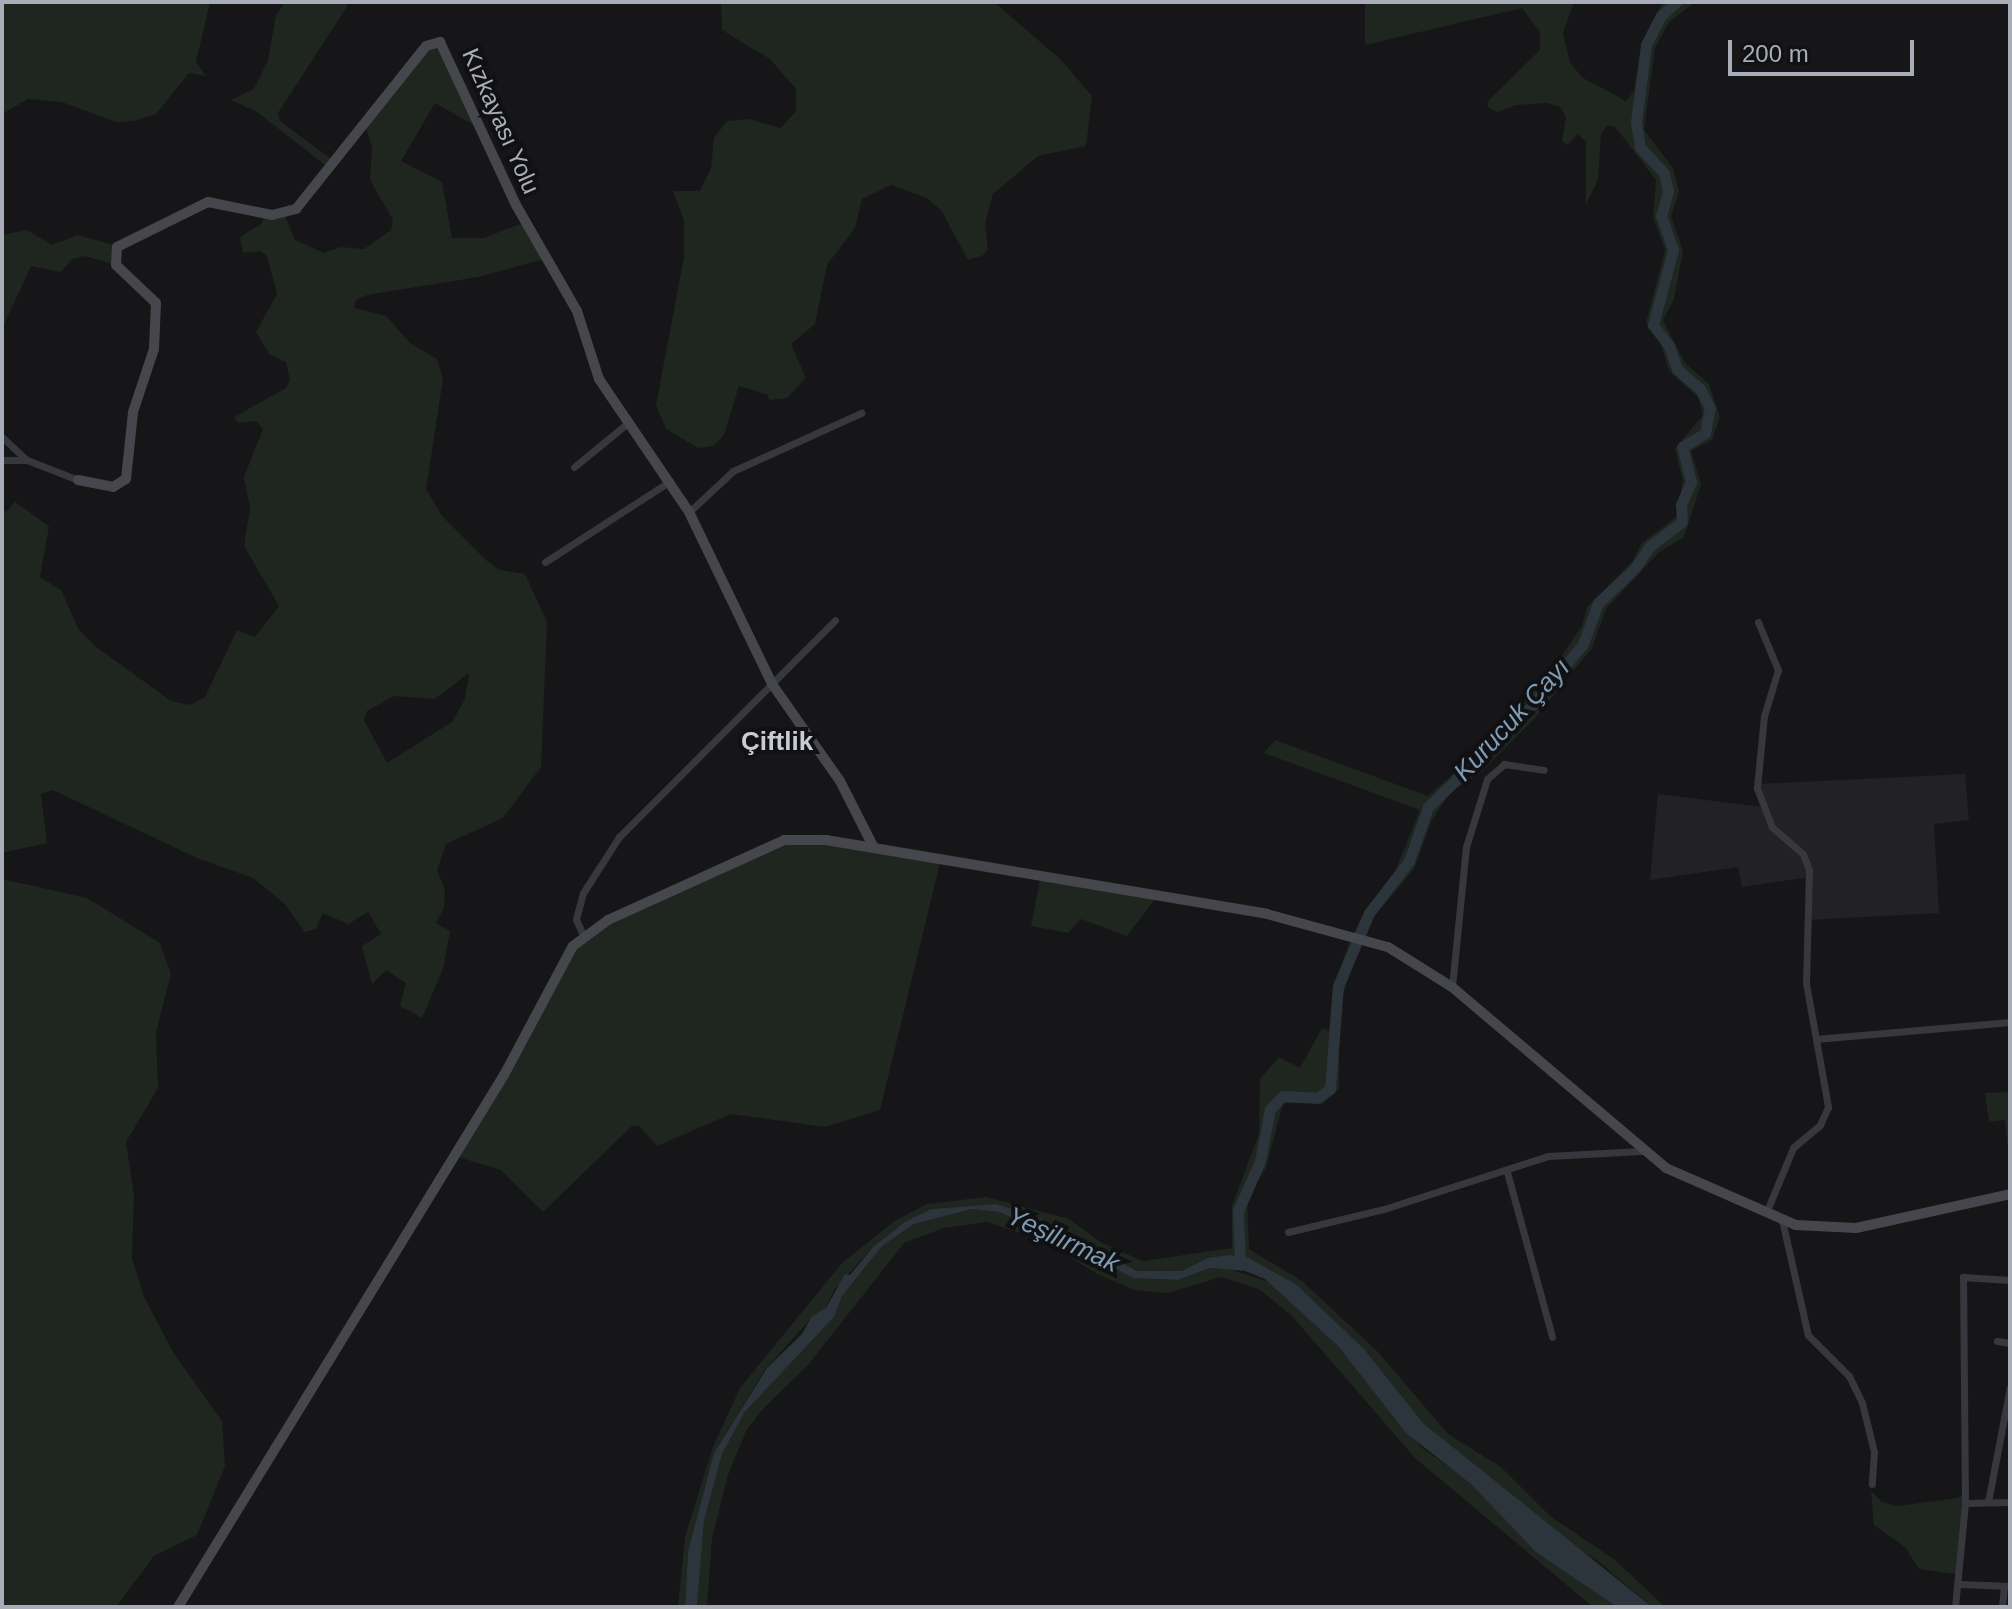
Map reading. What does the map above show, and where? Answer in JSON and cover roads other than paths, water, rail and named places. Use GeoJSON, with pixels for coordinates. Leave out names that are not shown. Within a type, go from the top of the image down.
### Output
{"type":"FeatureCollection","features":[{"type":"Feature","properties":{"kind":"street","name":"Kızkayası Yolu"},"geometry":{"type":"LineString","coordinates":[[78,480],[113,487],[126,479],[133,412],[154,349],[156,303],[116,265],[117,247],[208,202],[272,215],[296,209],[426,46],[435,41],[447,48],[460,89],[516,205],[577,311],[599,379],[689,512],[772,684],[840,781],[874,848]]}},
{"type":"Feature","properties":{"kind":"street"},"geometry":{"type":"LineString","coordinates":[[689,512],[733,471],[861,413]]}},
{"type":"Feature","properties":{"kind":"street"},"geometry":{"type":"LineString","coordinates":[[574,467],[629,422]]}},
{"type":"Feature","properties":{"kind":"street"},"geometry":{"type":"LineString","coordinates":[[2,437],[27,460],[78,480]]}},
{"type":"Feature","properties":{"kind":"street"},"geometry":{"type":"LineString","coordinates":[[2,460],[27,460]]}},
{"type":"Feature","properties":{"kind":"street"},"geometry":{"type":"LineString","coordinates":[[545,562],[670,481]]}},
{"type":"Feature","properties":{"kind":"street"},"geometry":{"type":"LineString","coordinates":[[583,935],[576,924],[580,903],[612,846],[684,766],[835,620]]}},
{"type":"Feature","properties":{"kind":"street"},"geometry":{"type":"LineString","coordinates":[[1758,622],[1778,670],[1764,716],[1757,788],[1772,827],[1803,854],[1809,870],[1806,983],[1827,1114],[1793,1148],[1766,1213]]}},
{"type":"Feature","properties":{"kind":"street"},"geometry":{"type":"LineString","coordinates":[[1452,987],[1466,847],[1487,779],[1504,764],[1544,770]]}},
{"type":"Feature","properties":{"kind":"street"},"geometry":{"type":"LineString","coordinates":[[178,1607],[497,1087],[559,967],[583,935],[774,843],[803,839],[874,848],[1267,914],[1371,940],[1407,955],[1452,987],[1642,1151],[1666,1168],[1782,1220],[1810,1227],[1856,1228],[2010,1194]]}},
{"type":"Feature","properties":{"kind":"street"},"geometry":{"type":"LineString","coordinates":[[1816,1039],[2010,1022]]}},
{"type":"Feature","properties":{"kind":"street"},"geometry":{"type":"LineString","coordinates":[[1288,1232],[1507,1172],[1562,1153],[1642,1151]]}},
{"type":"Feature","properties":{"kind":"street"},"geometry":{"type":"LineString","coordinates":[[1507,1172],[1552,1337]]}},
{"type":"Feature","properties":{"kind":"street"},"geometry":{"type":"LineString","coordinates":[[1782,1220],[1808,1335],[1844,1371],[1859,1395],[1874,1452],[1872,1484]]}},
{"type":"Feature","properties":{"kind":"street"},"geometry":{"type":"LineString","coordinates":[[1955,1607],[1960,1584],[1965,1503],[1963,1277],[2010,1280]]}},
{"type":"Feature","properties":{"kind":"street"},"geometry":{"type":"LineString","coordinates":[[1997,1341],[2010,1343]]}},
{"type":"Feature","properties":{"kind":"street"},"geometry":{"type":"LineString","coordinates":[[1988,1502],[2010,1387]]}},
{"type":"Feature","properties":{"kind":"street"},"geometry":{"type":"LineString","coordinates":[[1965,1503],[2010,1502]]}},
{"type":"Feature","properties":{"kind":"street"},"geometry":{"type":"LineString","coordinates":[[1960,1584],[2007,1586],[2002,1607]]}},
{"type":"Feature","properties":{"kind":"water","name":"Yeşilırmak"},"geometry":{"type":"Polygon","coordinates":[[[996,1204],[1044,1220],[1137,1271],[1182,1271],[1208,1258],[1230,1255],[1247,1257],[1297,1285],[1364,1349],[1424,1424],[1652,1607],[1617,1607],[1536,1552],[1471,1484],[1406,1433],[1339,1347],[1265,1279],[1245,1271],[1210,1268],[1178,1280],[1133,1278],[1040,1229],[999,1212],[972,1209],[914,1224],[882,1246],[842,1296],[834,1317],[744,1413],[722,1454],[704,1521],[697,1607],[685,1607],[688,1551],[714,1453],[767,1368],[802,1334],[812,1316],[826,1308],[845,1274],[850,1275],[873,1247],[905,1222],[931,1209],[996,1204]]]}},
{"type":"Feature","properties":{"kind":"waterway","name":"Kurucuk Çayı"},"geometry":{"type":"LineString","coordinates":[[1240,1264],[1238,1211],[1260,1161],[1270,1109],[1283,1096],[1317,1098],[1330,1089],[1338,986],[1369,913],[1409,861],[1428,807],[1527,711],[1583,644],[1598,603],[1635,568],[1650,546],[1682,522],[1681,505],[1691,482],[1682,447],[1705,433],[1710,408],[1701,390],[1677,369],[1669,346],[1653,325],[1673,250],[1661,216],[1668,191],[1664,173],[1640,147],[1636,122],[1646,45],[1661,16],[1676,2]]}},
{"type":"Feature","properties":{"kind":"district","name":"Çiftlik"},"geometry":{"type":"Point","coordinates":[777,742]}}]}
